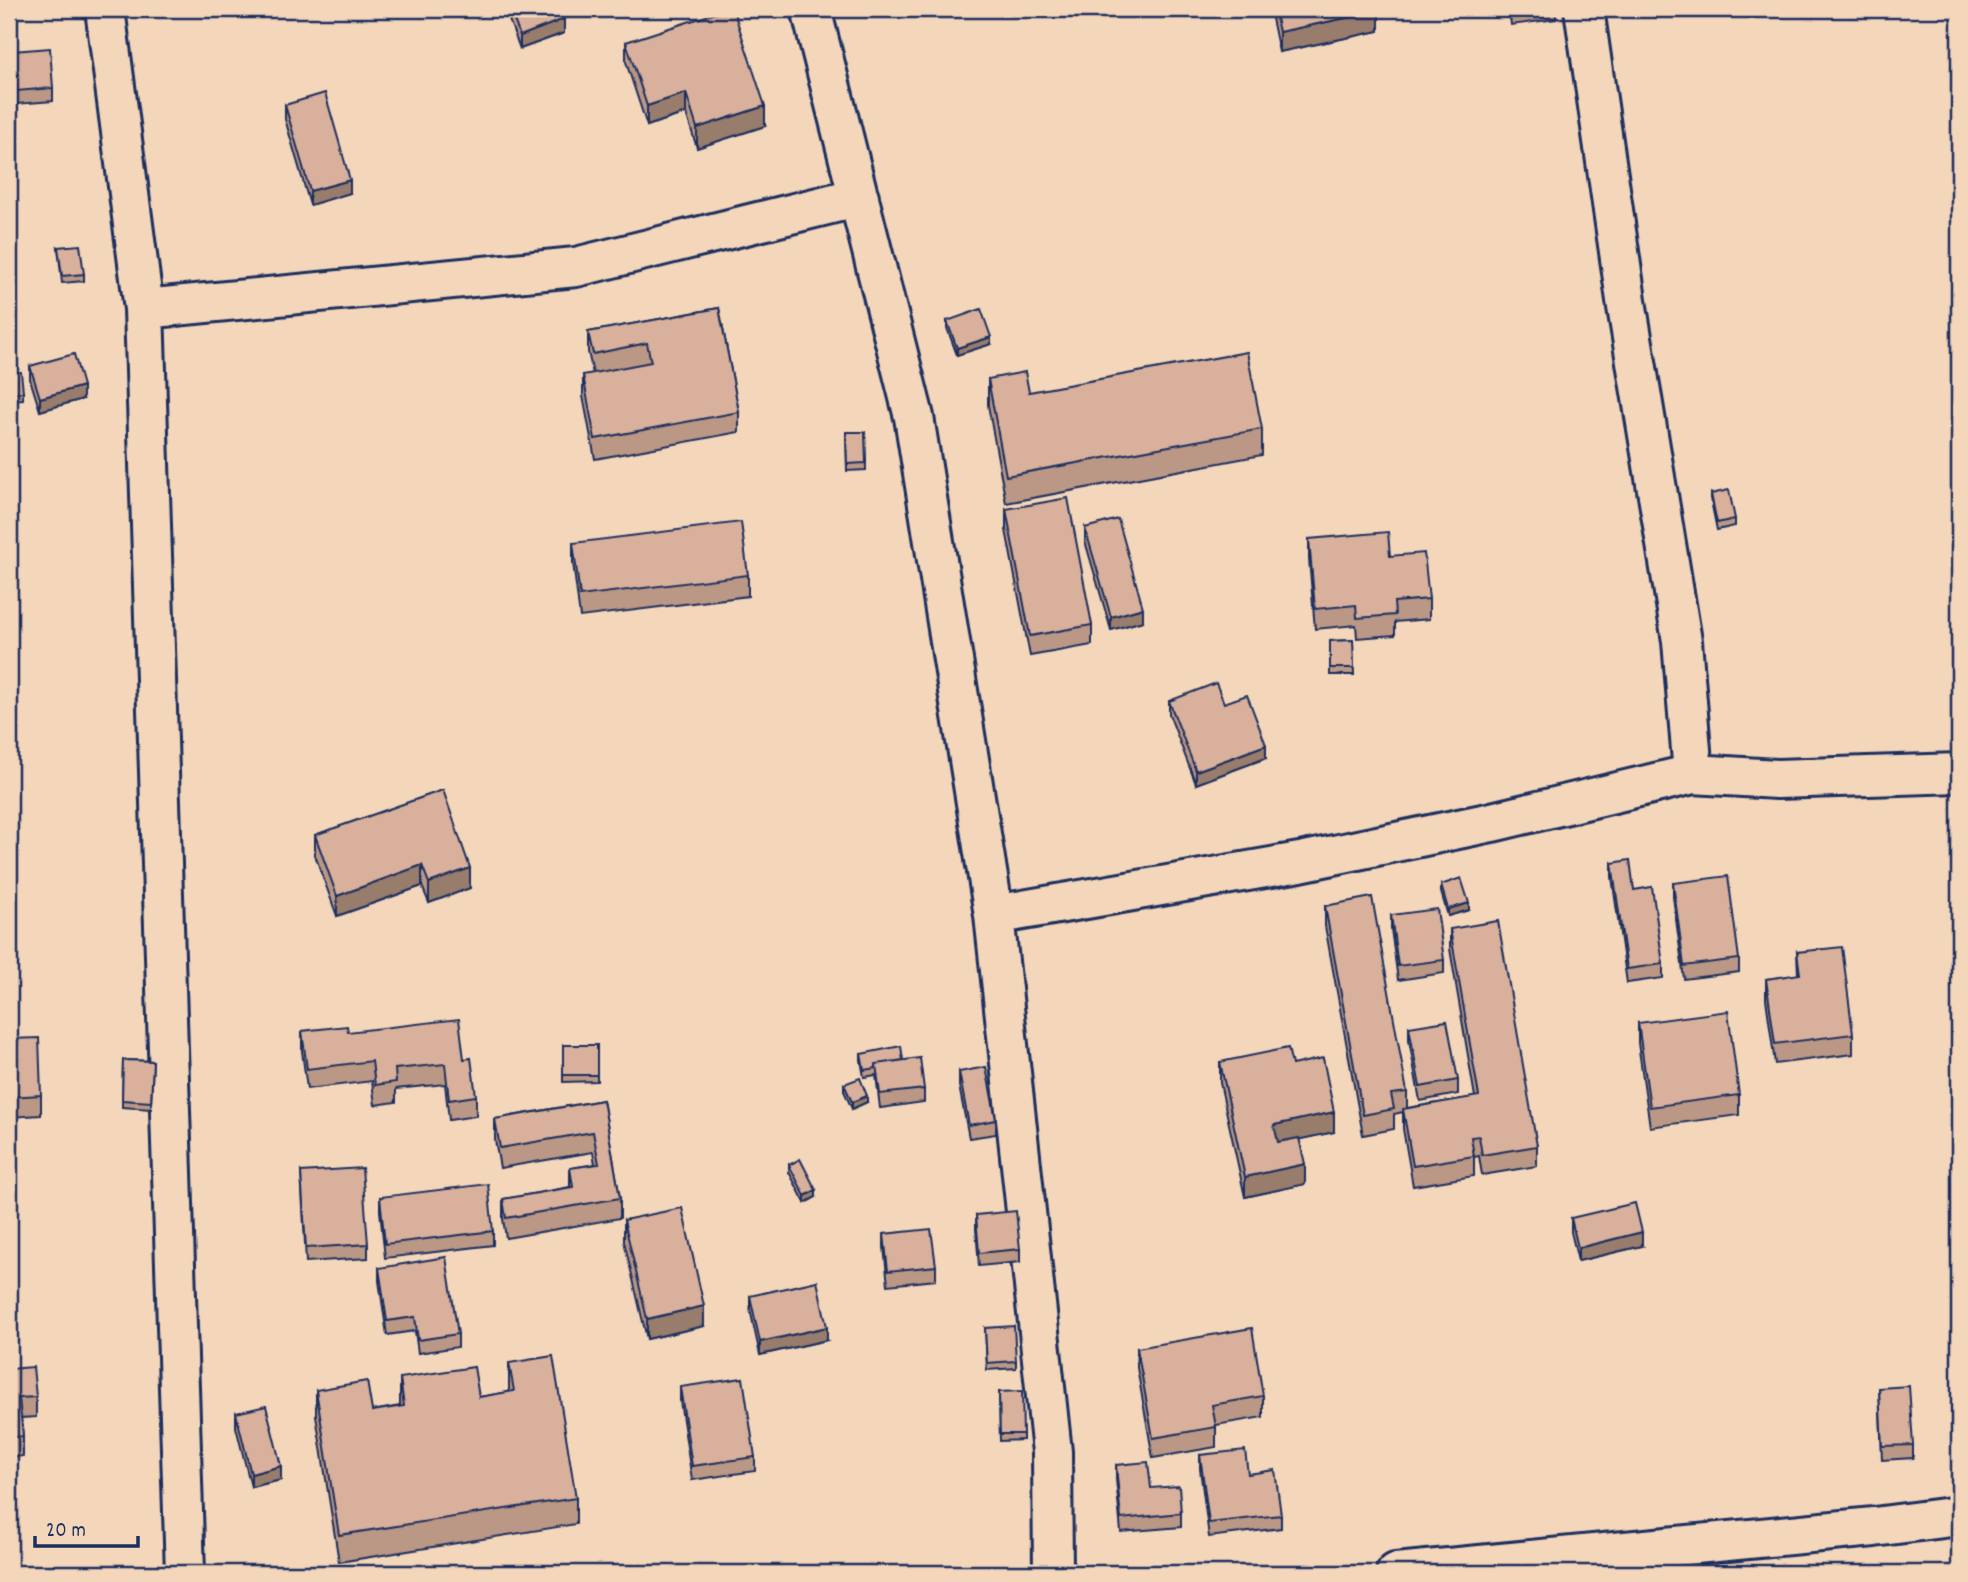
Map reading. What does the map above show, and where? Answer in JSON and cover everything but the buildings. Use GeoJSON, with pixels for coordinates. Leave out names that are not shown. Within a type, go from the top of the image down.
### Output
{"type":"FeatureCollection","features":[{"type":"Feature","properties":{"kind":"street"},"geometry":{"type":"LineString","coordinates":[[104,9],[144,309],[185,1573]]}},
{"type":"Feature","properties":{"kind":"street"},"geometry":{"type":"LineString","coordinates":[[811,9],[914,417],[994,915],[1052,1452],[1053,1573]]}},
{"type":"Feature","properties":{"kind":"street"},"geometry":{"type":"LineString","coordinates":[[1584,9],[1627,307],[1681,629],[1693,774]]}},
{"type":"Feature","properties":{"kind":"street"},"geometry":{"type":"LineString","coordinates":[[144,309],[576,267],[859,197]]}},
{"type":"Feature","properties":{"kind":"street"},"geometry":{"type":"LineString","coordinates":[[994,915],[1300,862],[1492,822],[1693,774],[1777,779],[1959,773]]}},
{"type":"Feature","properties":{"kind":"street"},"geometry":{"type":"LineString","coordinates":[[1396,1573],[1959,1516]]}}]}
